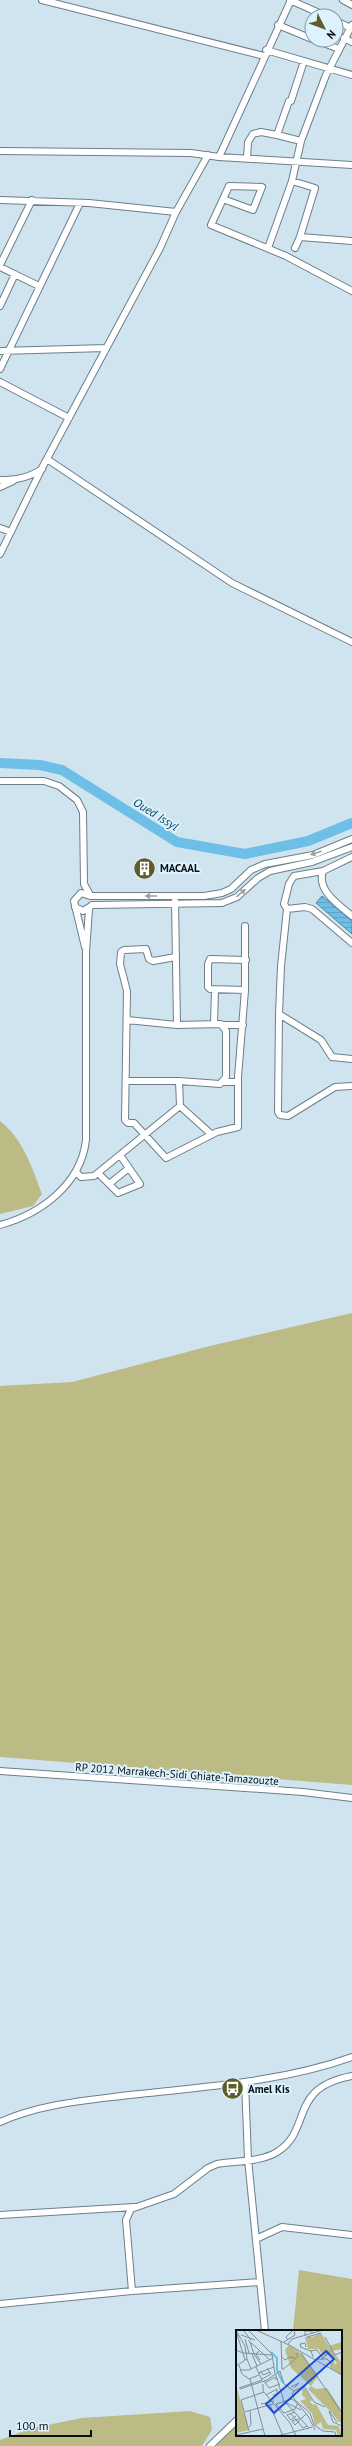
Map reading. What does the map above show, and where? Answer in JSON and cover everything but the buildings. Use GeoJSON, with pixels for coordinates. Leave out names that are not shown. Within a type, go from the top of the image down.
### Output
{"type":"FeatureCollection","features":[{"type":"Feature","properties":{"kind":"street"},"geometry":{"type":"LineString","coordinates":[[42,0],[329,67],[352,75]]}},
{"type":"Feature","properties":{"kind":"street"},"geometry":{"type":"LineString","coordinates":[[219,157],[290,0],[308,8]]}},
{"type":"Feature","properties":{"kind":"street"},"geometry":{"type":"LineString","coordinates":[[343,0],[352,5]]}},
{"type":"Feature","properties":{"kind":"street"},"geometry":{"type":"LineString","coordinates":[[278,25],[304,35]]}},
{"type":"Feature","properties":{"kind":"street"},"geometry":{"type":"LineString","coordinates":[[351,26],[344,38],[352,42]]}},
{"type":"Feature","properties":{"kind":"street"},"geometry":{"type":"LineString","coordinates":[[268,248],[292,181],[302,141],[329,67],[339,49]]}},
{"type":"Feature","properties":{"kind":"street"},"geometry":{"type":"LineString","coordinates":[[277,135],[289,102],[296,92],[304,61]]}},
{"type":"Feature","properties":{"kind":"street"},"geometry":{"type":"LineString","coordinates":[[247,158],[248,142],[253,134],[261,132],[302,141]]}},
{"type":"Feature","properties":{"kind":"street"},"geometry":{"type":"LineString","coordinates":[[0,151],[122,151],[208,155],[352,166]]}},
{"type":"Feature","properties":{"kind":"street"},"geometry":{"type":"LineString","coordinates":[[0,554],[42,468],[160,248],[176,212],[208,155]]}},
{"type":"Feature","properties":{"kind":"street"},"geometry":{"type":"LineString","coordinates":[[292,181],[314,188],[300,237],[295,248]]}},
{"type":"Feature","properties":{"kind":"street"},"geometry":{"type":"LineString","coordinates":[[223,198],[254,210],[262,187],[229,186],[223,198],[211,225],[268,248],[352,290]]}},
{"type":"Feature","properties":{"kind":"street"},"geometry":{"type":"LineString","coordinates":[[0,200],[80,203],[176,212]]}},
{"type":"Feature","properties":{"kind":"street"},"geometry":{"type":"LineString","coordinates":[[32,200],[0,266],[39,286]]}},
{"type":"Feature","properties":{"kind":"street"},"geometry":{"type":"LineString","coordinates":[[0,369],[80,203]]}},
{"type":"Feature","properties":{"kind":"street"},"geometry":{"type":"LineString","coordinates":[[300,237],[352,241]]}},
{"type":"Feature","properties":{"kind":"street"},"geometry":{"type":"LineString","coordinates":[[0,306],[15,274]]}},
{"type":"Feature","properties":{"kind":"street"},"geometry":{"type":"LineString","coordinates":[[0,351],[106,348]]}},
{"type":"Feature","properties":{"kind":"street"},"geometry":{"type":"LineString","coordinates":[[0,382],[69,418]]}},
{"type":"Feature","properties":{"kind":"street"},"geometry":{"type":"LineString","coordinates":[[47,459],[232,583],[352,642]]}},
{"type":"Feature","properties":{"kind":"street"},"geometry":{"type":"LineString","coordinates":[[0,487],[15,480],[30,476],[42,468]]}},
{"type":"Feature","properties":{"kind":"street"},"geometry":{"type":"LineString","coordinates":[[0,480],[15,480]]}},
{"type":"Feature","properties":{"kind":"street"},"geometry":{"type":"LineString","coordinates":[[0,528],[12,532]]}},
{"type":"Feature","properties":{"kind":"street"},"geometry":{"type":"LineString","coordinates":[[0,781],[44,781],[59,786],[77,800],[83,812],[84,884],[79,894],[74,899],[86,952]]}},
{"type":"Feature","properties":{"kind":"street"},"geometry":{"type":"LineString","coordinates":[[79,894],[204,896],[222,893],[231,889],[257,867],[312,855],[352,839]]}},
{"type":"Feature","properties":{"kind":"street"},"geometry":{"type":"LineString","coordinates":[[75,907],[82,911],[91,907],[226,902],[237,897],[258,878],[270,871],[312,862],[352,847]]}},
{"type":"Feature","properties":{"kind":"street"},"geometry":{"type":"LineString","coordinates":[[352,857],[323,871],[294,876],[284,898],[284,907],[287,909],[281,966],[278,1112],[280,1115],[288,1116],[335,1087],[352,1086]]}},
{"type":"Feature","properties":{"kind":"street"},"geometry":{"type":"LineString","coordinates":[[323,871],[320,878],[322,885],[330,896],[352,916]]}},
{"type":"Feature","properties":{"kind":"street"},"geometry":{"type":"LineString","coordinates":[[0,1224],[30,1212],[52,1200],[77,1173],[84,1156],[86,1140],[86,952],[91,907],[90,895],[84,884]]}},
{"type":"Feature","properties":{"kind":"street"},"geometry":{"type":"LineString","coordinates":[[175,896],[177,1025]]}},
{"type":"Feature","properties":{"kind":"street"},"geometry":{"type":"LineString","coordinates":[[287,909],[305,907],[312,909],[352,943]]}},
{"type":"Feature","properties":{"kind":"street"},"geometry":{"type":"LineString","coordinates":[[176,958],[153,961],[149,959],[146,949],[124,950],[121,952],[120,964],[127,991],[127,1081],[125,1120],[128,1123],[134,1123],[166,1158],[211,1134],[238,1127],[238,1082],[245,990],[245,926]]}},
{"type":"Feature","properties":{"kind":"street"},"geometry":{"type":"LineString","coordinates":[[245,990],[215,990],[208,987],[208,964],[210,959],[246,960]]}},
{"type":"Feature","properties":{"kind":"street"},"geometry":{"type":"LineString","coordinates":[[214,1023],[215,990]]}},
{"type":"Feature","properties":{"kind":"street"},"geometry":{"type":"LineString","coordinates":[[280,1014],[321,1040],[332,1057],[352,1058]]}},
{"type":"Feature","properties":{"kind":"street"},"geometry":{"type":"LineString","coordinates":[[127,1020],[177,1025],[214,1023],[222,1025],[243,1025]]}},
{"type":"Feature","properties":{"kind":"street"},"geometry":{"type":"LineString","coordinates":[[222,1025],[226,1031],[226,1077],[223,1082]]}},
{"type":"Feature","properties":{"kind":"street"},"geometry":{"type":"LineString","coordinates":[[127,1081],[179,1081],[220,1084],[223,1082],[238,1082]]}},
{"type":"Feature","properties":{"kind":"street"},"geometry":{"type":"LineString","coordinates":[[179,1081],[180,1106],[211,1134]]}},
{"type":"Feature","properties":{"kind":"street"},"geometry":{"type":"LineString","coordinates":[[77,1173],[81,1177],[89,1178],[180,1106]]}},
{"type":"Feature","properties":{"kind":"street"},"geometry":{"type":"LineString","coordinates":[[98,1172],[118,1193],[140,1184],[120,1155]]}},
{"type":"Feature","properties":{"kind":"street"},"geometry":{"type":"LineString","coordinates":[[110,1184],[129,1168]]}},
{"type":"Feature","properties":{"kind":"street","name":"RP 2012 Marrakech-Sidi Ghiate-Tamazouzte"},"geometry":{"type":"LineString","coordinates":[[0,1771],[302,1792],[352,1798]]}},
{"type":"Feature","properties":{"kind":"street"},"geometry":{"type":"LineString","coordinates":[[0,2122],[49,2106],[84,2100],[245,2082],[334,2064],[352,2057]]}},
{"type":"Feature","properties":{"kind":"street"},"geometry":{"type":"LineString","coordinates":[[0,2215],[135,2206],[174,2194],[208,2168],[217,2164],[276,2153],[284,2148],[312,2095],[329,2082],[352,2076]]}},
{"type":"Feature","properties":{"kind":"street"},"geometry":{"type":"LineString","coordinates":[[245,2082],[248,2159],[265,2330]]}},
{"type":"Feature","properties":{"kind":"street"},"geometry":{"type":"LineString","coordinates":[[132,2291],[126,2220],[131,2209],[135,2206]]}},
{"type":"Feature","properties":{"kind":"street"},"geometry":{"type":"LineString","coordinates":[[256,2239],[282,2227],[352,2235]]}},
{"type":"Feature","properties":{"kind":"street"},"geometry":{"type":"LineString","coordinates":[[0,2304],[132,2291],[260,2282]]}},
{"type":"Feature","properties":{"kind":"street"},"geometry":{"type":"LineString","coordinates":[[210,2446],[236,2421]]}},
{"type":"Feature","properties":{"kind":"shaded area"},"geometry":{"type":"Polygon","coordinates":[[[0,1121],[15,1136],[21,1145],[42,1194],[33,1206],[0,1214],[0,1121]]]}},
{"type":"Feature","properties":{"kind":"shaded area"},"geometry":{"type":"Polygon","coordinates":[[[352,1313],[352,1785],[0,1757],[0,1386],[72,1382],[210,1346],[352,1313]]]}},
{"type":"Feature","properties":{"kind":"shaded area"},"geometry":{"type":"Polygon","coordinates":[[[299,2270],[352,2279],[352,2446],[216,2446],[236,2425],[236,2436],[342,2436],[342,2330],[293,2330],[299,2270]]]}},
{"type":"Feature","properties":{"kind":"shaded area"},"geometry":{"type":"Polygon","coordinates":[[[190,2411],[210,2417],[212,2430],[202,2446],[0,2446],[0,2440],[32,2428],[82,2418],[190,2411]]]}},
{"type":"Feature","properties":{"kind":"water"},"geometry":{"type":"Polygon","coordinates":[[[322,896],[352,921],[352,934],[316,903],[322,896]]]}},
{"type":"Feature","properties":{"kind":"waterway","name":"Oued Issyl"},"geometry":{"type":"LineString","coordinates":[[0,763],[40,765],[62,770],[177,842],[245,854],[308,841],[352,823]]}},
{"type":"Feature","properties":{"kind":"place","name":"MACAAL"},"geometry":{"type":"Point","coordinates":[144,868]}},
{"type":"Feature","properties":{"kind":"place","name":"Amel Kis"},"geometry":{"type":"Point","coordinates":[232,2089]}}]}
